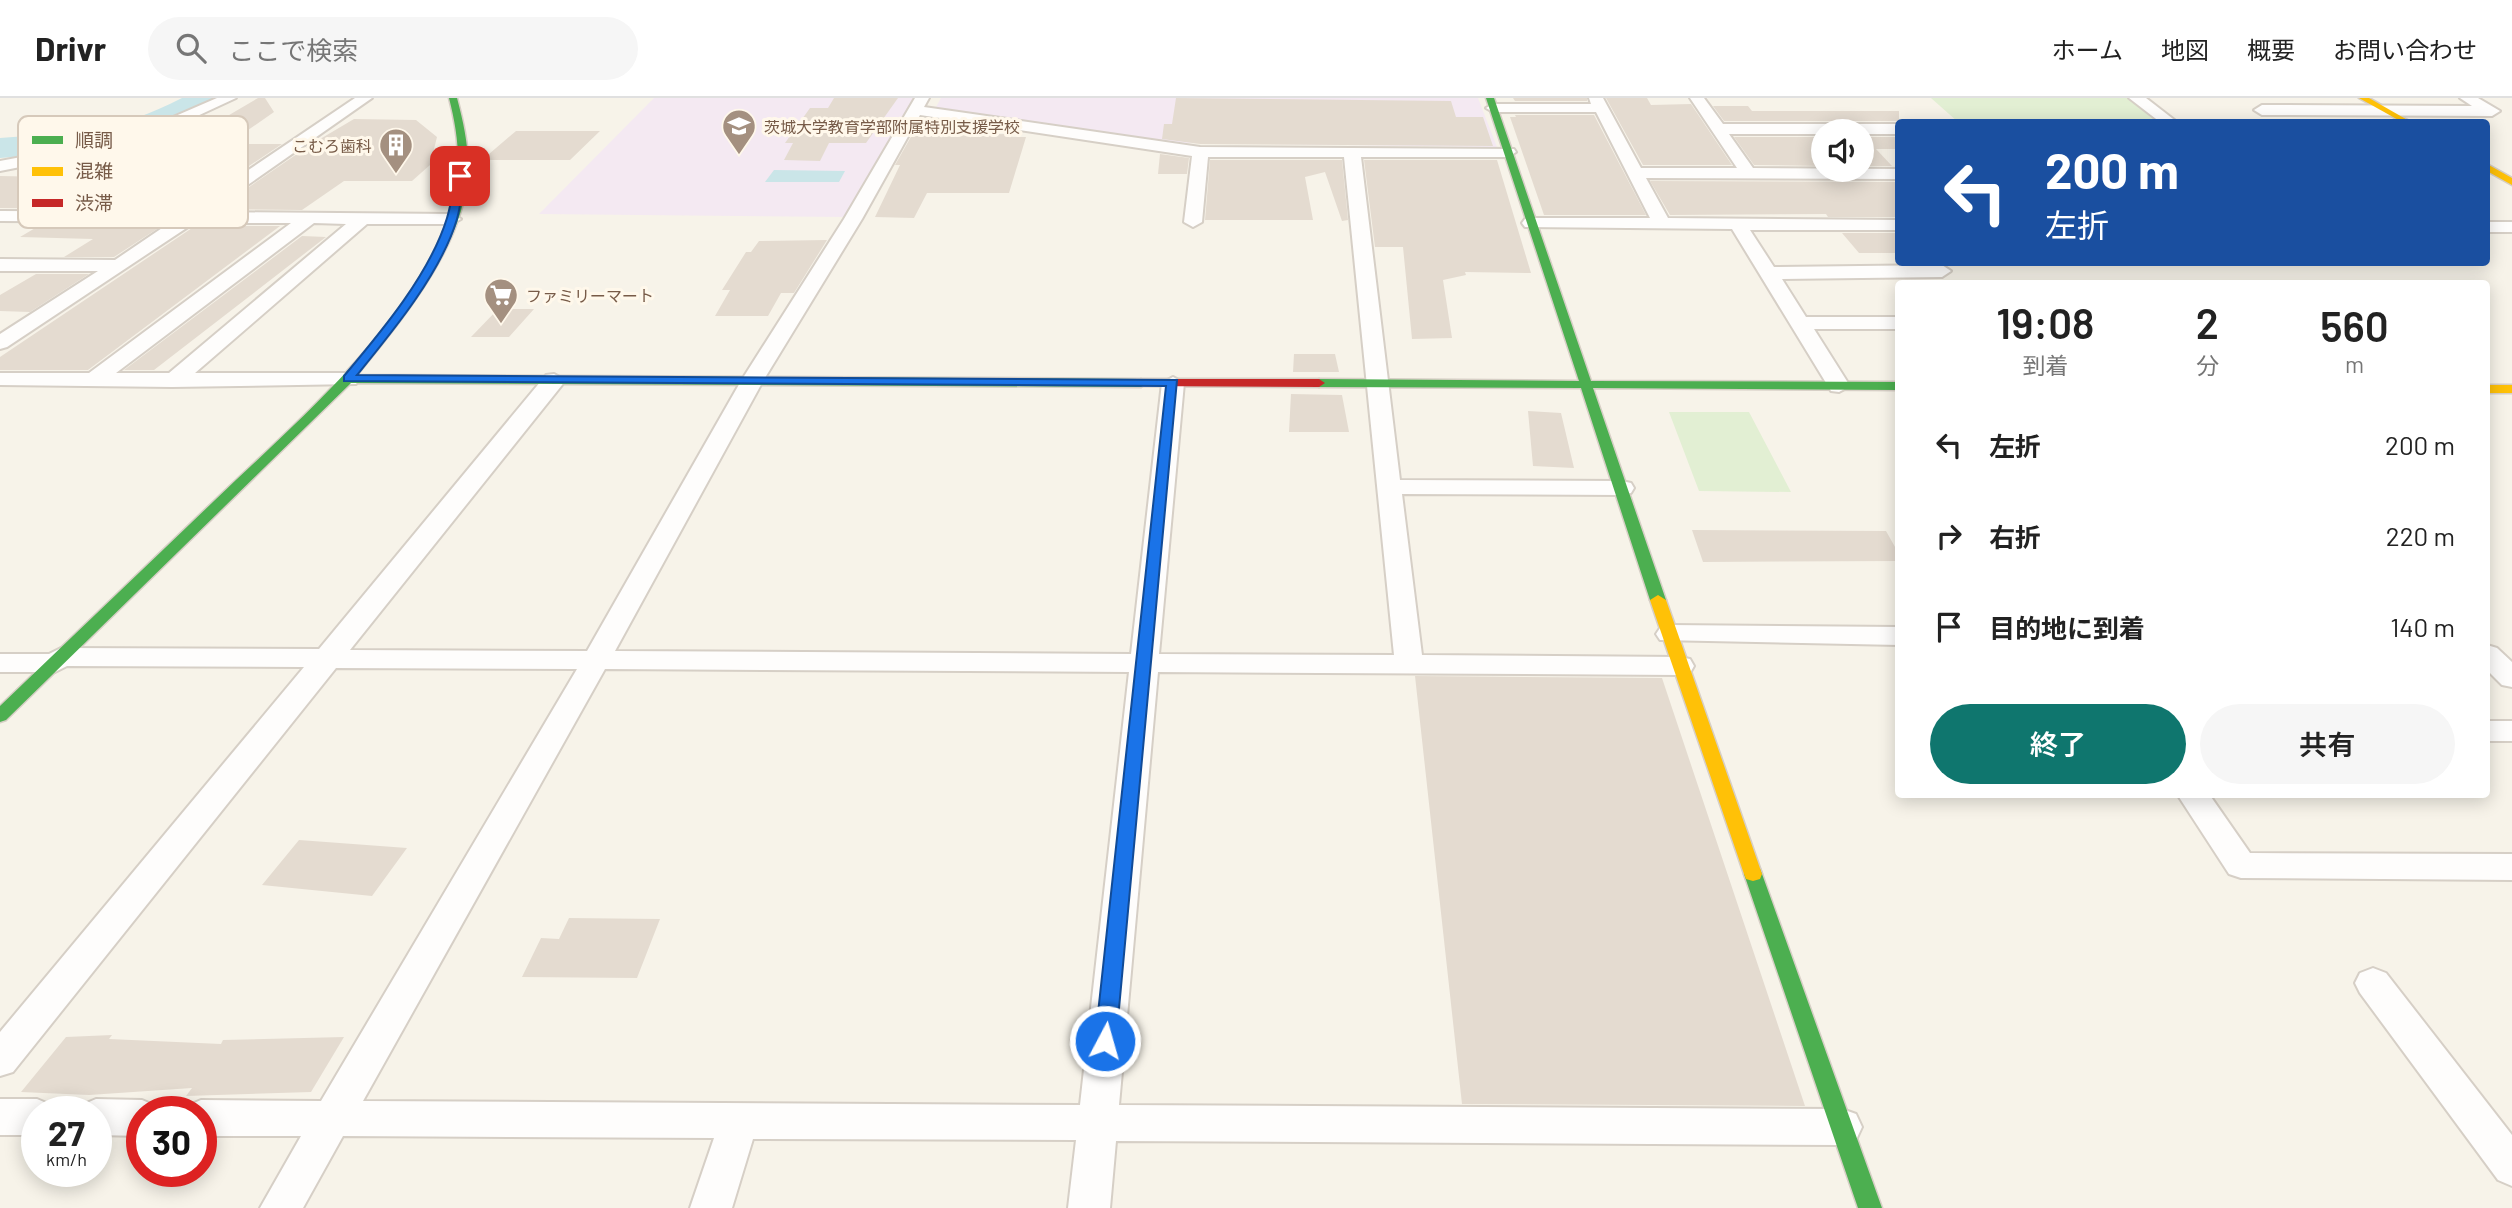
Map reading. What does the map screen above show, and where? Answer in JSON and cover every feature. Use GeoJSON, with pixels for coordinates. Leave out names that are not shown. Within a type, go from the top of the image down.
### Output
{"type":"FeatureCollection","features":[{"type":"Feature","properties":{"kind":"street"},"geometry":{"type":"LineString","coordinates":[[188,116],[229,98]]}},
{"type":"Feature","properties":{"kind":"street"},"geometry":{"type":"LineString","coordinates":[[248,177],[365,98]]}},
{"type":"Feature","properties":{"kind":"street"},"geometry":{"type":"LineString","coordinates":[[0,716],[348,379],[384,335],[435,257],[452,219],[463,144],[453,98]]}},
{"type":"Feature","properties":{"kind":"street"},"geometry":{"type":"LineString","coordinates":[[1697,98],[1748,173]]}},
{"type":"Feature","properties":{"kind":"street"},"geometry":{"type":"LineString","coordinates":[[2136,98],[2165,119]]}},
{"type":"Feature","properties":{"kind":"street"},"geometry":{"type":"LineString","coordinates":[[2363,98],[2402,119]]}},
{"type":"Feature","properties":{"kind":"street"},"geometry":{"type":"LineString","coordinates":[[2276,119],[2257,107],[2497,113],[2467,98]]}},
{"type":"Feature","properties":{"kind":"street"},"geometry":{"type":"LineString","coordinates":[[1662,224],[1599,103],[1491,103],[1588,385],[1680,666],[1870,1208]]}},
{"type":"Feature","properties":{"kind":"street"},"geometry":{"type":"LineString","coordinates":[[281,1208],[596,660],[752,381],[853,219],[919,104],[1200,152],[1508,152]]}},
{"type":"Feature","properties":{"kind":"street"},"geometry":{"type":"LineString","coordinates":[[1718,129],[1895,129]]}},
{"type":"Feature","properties":{"kind":"street"},"geometry":{"type":"LineString","coordinates":[[1193,222],[1200,152]]}},
{"type":"Feature","properties":{"kind":"street"},"geometry":{"type":"LineString","coordinates":[[1352,152],[1375,384],[1409,664]]}},
{"type":"Feature","properties":{"kind":"street"},"geometry":{"type":"LineString","coordinates":[[0,166],[18,163]]}},
{"type":"Feature","properties":{"kind":"street"},"geometry":{"type":"LineString","coordinates":[[2490,169],[2512,182]]}},
{"type":"Feature","properties":{"kind":"street"},"geometry":{"type":"LineString","coordinates":[[1635,173],[1895,174]]}},
{"type":"Feature","properties":{"kind":"street"},"geometry":{"type":"LineString","coordinates":[[0,216],[18,216]]}},
{"type":"Feature","properties":{"kind":"street"},"geometry":{"type":"LineString","coordinates":[[248,219],[452,219]]}},
{"type":"Feature","properties":{"kind":"street"},"geometry":{"type":"LineString","coordinates":[[91,381],[307,220]]}},
{"type":"Feature","properties":{"kind":"street"},"geometry":{"type":"LineString","coordinates":[[172,381],[361,220]]}},
{"type":"Feature","properties":{"kind":"street"},"geometry":{"type":"LineString","coordinates":[[1531,223],[1895,225]]}},
{"type":"Feature","properties":{"kind":"street"},"geometry":{"type":"LineString","coordinates":[[1738,224],[1839,386]]}},
{"type":"Feature","properties":{"kind":"street"},"geometry":{"type":"LineString","coordinates":[[2490,227],[2512,227]]}},
{"type":"Feature","properties":{"kind":"street"},"geometry":{"type":"LineString","coordinates":[[0,343],[119,267],[172,228]]}},
{"type":"Feature","properties":{"kind":"street"},"geometry":{"type":"LineString","coordinates":[[0,265],[119,267]]}},
{"type":"Feature","properties":{"kind":"street"},"geometry":{"type":"LineString","coordinates":[[1769,273],[1943,272]]}},
{"type":"Feature","properties":{"kind":"street"},"geometry":{"type":"LineString","coordinates":[[0,317],[39,317]]}},
{"type":"Feature","properties":{"kind":"street"},"geometry":{"type":"LineString","coordinates":[[1802,323],[1895,323]]}},
{"type":"Feature","properties":{"kind":"street"},"geometry":{"type":"LineString","coordinates":[[0,379],[1895,386]]}},
{"type":"Feature","properties":{"kind":"street"},"geometry":{"type":"LineString","coordinates":[[0,1060],[554,380]]}},
{"type":"Feature","properties":{"kind":"street"},"geometry":{"type":"LineString","coordinates":[[1088,1208],[1173,383]]}},
{"type":"Feature","properties":{"kind":"street"},"geometry":{"type":"LineString","coordinates":[[2490,389],[2512,389]]}},
{"type":"Feature","properties":{"kind":"street"},"geometry":{"type":"LineString","coordinates":[[1387,486],[1622,488]]}},
{"type":"Feature","properties":{"kind":"street"},"geometry":{"type":"LineString","coordinates":[[1670,634],[1895,636]]}},
{"type":"Feature","properties":{"kind":"street"},"geometry":{"type":"LineString","coordinates":[[2490,657],[2512,678]]}},
{"type":"Feature","properties":{"kind":"street"},"geometry":{"type":"LineString","coordinates":[[0,663],[58,660],[327,658],[1680,666]]}},
{"type":"Feature","properties":{"kind":"street"},"geometry":{"type":"LineString","coordinates":[[2490,731],[2512,731]]}},
{"type":"Feature","properties":{"kind":"street"},"geometry":{"type":"LineString","coordinates":[[2195,798],[2241,866],[2512,867]]}},
{"type":"Feature","properties":{"kind":"street"},"geometry":{"type":"LineString","coordinates":[[2373,983],[2512,1167]]}},
{"type":"Feature","properties":{"kind":"street"},"geometry":{"type":"LineString","coordinates":[[0,1117],[21,1117]]}},
{"type":"Feature","properties":{"kind":"street"},"geometry":{"type":"LineString","coordinates":[[217,1118],[1842,1127]]}},
{"type":"Feature","properties":{"kind":"street"},"geometry":{"type":"LineString","coordinates":[[711,1208],[739,1121]]}},
{"type":"Feature","properties":{"kind":"shaded area","name":"茨城大学教育学部附属特別支援学校"},"geometry":{"type":"Polygon","coordinates":[[[654,98],[914,98],[845,217],[539,214],[654,98]]]}},
{"type":"Feature","properties":{"kind":"shaded area"},"geometry":{"type":"Polygon","coordinates":[[[941,98],[1478,98],[1497,147],[1184,143],[935,109],[941,98]]]}},
{"type":"Feature","properties":{"kind":"green space"},"geometry":{"type":"Polygon","coordinates":[[[1931,98],[2130,98],[2161,119],[1955,119],[1931,98]]]}},
{"type":"Feature","properties":{"kind":"green space"},"geometry":{"type":"Polygon","coordinates":[[[1669,412],[1749,412],[1791,492],[1699,491],[1669,412]]]}},
{"type":"Feature","properties":{"kind":"water"},"geometry":{"type":"Polygon","coordinates":[[[774,170],[845,171],[839,182],[765,182],[774,170]]]}},
{"type":"Feature","properties":{"kind":"building"},"geometry":{"type":"Polygon","coordinates":[[[258,98],[265,98],[274,112],[248,130],[248,116],[227,116],[258,98]]]}},
{"type":"Feature","properties":{"kind":"building"},"geometry":{"type":"Polygon","coordinates":[[[834,98],[898,98],[866,143],[829,143],[820,161],[784,160],[793,143],[785,143],[810,108],[828,108],[834,98]]]}},
{"type":"Feature","properties":{"kind":"building"},"geometry":{"type":"Polygon","coordinates":[[[1176,98],[1451,101],[1456,117],[1483,117],[1493,146],[1200,144],[1162,139],[1164,124],[1172,124],[1176,98]]]}},
{"type":"Feature","properties":{"kind":"building"},"geometry":{"type":"Polygon","coordinates":[[[1513,98],[1587,98],[1587,101],[1515,101],[1513,98]]]}},
{"type":"Feature","properties":{"kind":"building"},"geometry":{"type":"Polygon","coordinates":[[[1606,98],[1647,98],[1651,105],[1691,104],[1732,165],[1643,165],[1606,98]]]}},
{"type":"Feature","properties":{"kind":"building"},"geometry":{"type":"Polygon","coordinates":[[[1713,106],[1748,106],[1752,111],[1899,111],[1899,119],[1895,121],[1724,121],[1713,106]]]}},
{"type":"Feature","properties":{"kind":"building"},"geometry":{"type":"Polygon","coordinates":[[[1515,115],[1594,115],[1646,215],[1544,215],[1510,117],[1516,117],[1515,115]]]}},
{"type":"Feature","properties":{"kind":"building"},"geometry":{"type":"Polygon","coordinates":[[[354,119],[416,120],[437,137],[430,165],[412,181],[344,181],[302,210],[248,209],[248,188],[310,145],[354,119]]]}},
{"type":"Feature","properties":{"kind":"building"},"geometry":{"type":"Polygon","coordinates":[[[516,131],[600,131],[570,160],[482,160],[516,131]]]}},
{"type":"Feature","properties":{"kind":"building"},"geometry":{"type":"Polygon","coordinates":[[[1013,134],[1012,137],[1026,137],[1009,193],[927,193],[914,218],[875,217],[900,165],[895,165],[912,135],[1013,134]]]}},
{"type":"Feature","properties":{"kind":"building"},"geometry":{"type":"Polygon","coordinates":[[[1734,137],[1811,137],[1811,166],[1754,165],[1734,137]]]}},
{"type":"Feature","properties":{"kind":"building"},"geometry":{"type":"Polygon","coordinates":[[[1874,137],[1895,137],[1895,149],[1876,149],[1892,166],[1874,166],[1874,137]]]}},
{"type":"Feature","properties":{"kind":"building"},"geometry":{"type":"Polygon","coordinates":[[[248,144],[282,144],[248,167],[248,144]]]}},
{"type":"Feature","properties":{"kind":"building"},"geometry":{"type":"Polygon","coordinates":[[[1160,154],[1189,158],[1187,174],[1158,174],[1160,154]]]}},
{"type":"Feature","properties":{"kind":"building"},"geometry":{"type":"Polygon","coordinates":[[[1210,160],[1342,160],[1348,220],[1342,221],[1325,172],[1305,177],[1313,220],[1205,220],[1210,160]]]}},
{"type":"Feature","properties":{"kind":"building"},"geometry":{"type":"Polygon","coordinates":[[[1364,160],[1497,160],[1531,273],[1465,272],[1466,275],[1443,280],[1452,338],[1412,339],[1403,247],[1375,247],[1364,160]]]}},
{"type":"Feature","properties":{"kind":"building"},"geometry":{"type":"Polygon","coordinates":[[[0,176],[18,176],[18,208],[0,208],[0,176]]]}},
{"type":"Feature","properties":{"kind":"building"},"geometry":{"type":"Polygon","coordinates":[[[1650,181],[1895,182],[1895,217],[1828,217],[1826,214],[1670,215],[1650,181]]]}},
{"type":"Feature","properties":{"kind":"building"},"geometry":{"type":"Polygon","coordinates":[[[280,226],[88,370],[0,370],[0,357],[192,228],[280,226]]]}},
{"type":"Feature","properties":{"kind":"building"},"geometry":{"type":"Polygon","coordinates":[[[35,228],[158,228],[114,257],[64,257],[93,239],[20,237],[35,228]]]}},
{"type":"Feature","properties":{"kind":"building"},"geometry":{"type":"Polygon","coordinates":[[[1842,233],[1895,233],[1895,253],[1859,253],[1842,233]]]}},
{"type":"Feature","properties":{"kind":"building"},"geometry":{"type":"Polygon","coordinates":[[[302,236],[326,237],[154,370],[124,370],[302,236]]]}},
{"type":"Feature","properties":{"kind":"building"},"geometry":{"type":"Polygon","coordinates":[[[827,240],[794,293],[781,293],[768,316],[715,316],[730,290],[722,290],[746,252],[751,252],[759,241],[827,240]]]}},
{"type":"Feature","properties":{"kind":"building"},"geometry":{"type":"Polygon","coordinates":[[[36,274],[89,274],[30,312],[0,311],[0,295],[36,274]]]}},
{"type":"Feature","properties":{"kind":"building","name":"ファミリーマート"},"geometry":{"type":"Polygon","coordinates":[[[498,309],[534,309],[509,337],[471,337],[498,309]]]}},
{"type":"Feature","properties":{"kind":"building"},"geometry":{"type":"Polygon","coordinates":[[[1294,354],[1335,354],[1339,372],[1293,372],[1294,354]]]}},
{"type":"Feature","properties":{"kind":"building"},"geometry":{"type":"Polygon","coordinates":[[[1291,394],[1342,395],[1349,432],[1289,432],[1291,394]]]}},
{"type":"Feature","properties":{"kind":"building"},"geometry":{"type":"Polygon","coordinates":[[[1528,411],[1561,413],[1574,468],[1533,466],[1528,411]]]}},
{"type":"Feature","properties":{"kind":"building"},"geometry":{"type":"Polygon","coordinates":[[[1692,530],[1886,531],[1895,547],[1895,561],[1703,562],[1692,530]]]}},
{"type":"Feature","properties":{"kind":"building"},"geometry":{"type":"Polygon","coordinates":[[[1415,676],[1662,678],[1805,1106],[1462,1104],[1415,676]]]}},
{"type":"Feature","properties":{"kind":"building"},"geometry":{"type":"Polygon","coordinates":[[[299,840],[407,848],[372,896],[262,885],[299,840]]]}},
{"type":"Feature","properties":{"kind":"building"},"geometry":{"type":"Polygon","coordinates":[[[569,918],[660,919],[637,978],[522,977],[541,938],[559,939],[569,918]]]}},
{"type":"Feature","properties":{"kind":"building"},"geometry":{"type":"Polygon","coordinates":[[[112,1035],[109,1039],[221,1044],[223,1040],[344,1037],[311,1092],[186,1096],[192,1088],[89,1095],[21,1092],[66,1037],[112,1035]]]}},
{"type":"Feature","properties":{"kind":"waterway"},"geometry":{"type":"LineString","coordinates":[[171,116],[206,98]]}},
{"type":"Feature","properties":{"kind":"waterway"},"geometry":{"type":"LineString","coordinates":[[0,148],[18,147]]}},
{"type":"Feature","properties":{"kind":"traffic: fast"},"geometry":{"type":"LineString","coordinates":[[0,716],[348,379],[390,326],[430,267],[458,203],[463,169],[462,135],[453,98]]}},
{"type":"Feature","properties":{"kind":"traffic: fast"},"geometry":{"type":"LineString","coordinates":[[1490,98],[1658,600]]}},
{"type":"Feature","properties":{"kind":"traffic: fast"},"geometry":{"type":"LineString","coordinates":[[348,379],[1141,383]]}},
{"type":"Feature","properties":{"kind":"traffic: fast"},"geometry":{"type":"LineString","coordinates":[[1319,383],[1895,386]]}},
{"type":"Feature","properties":{"kind":"traffic: fast"},"geometry":{"type":"LineString","coordinates":[[1753,874],[1870,1208]]}},
{"type":"Feature","properties":{"kind":"traffic: slow"},"geometry":{"type":"LineString","coordinates":[[2363,98],[2402,119]]}},
{"type":"Feature","properties":{"kind":"traffic: slow"},"geometry":{"type":"LineString","coordinates":[[2490,169],[2512,182]]}},
{"type":"Feature","properties":{"kind":"traffic: slow"},"geometry":{"type":"LineString","coordinates":[[2490,389],[2512,389]]}},
{"type":"Feature","properties":{"kind":"traffic: slow"},"geometry":{"type":"LineString","coordinates":[[1658,600],[1753,874]]}},
{"type":"Feature","properties":{"kind":"traffic: jam"},"geometry":{"type":"LineString","coordinates":[[1141,383],[1319,383]]}},
{"type":"Feature","properties":{"kind":"place","name":"茨城大学教育学部附属特別支援学校"},"geometry":{"type":"Point","coordinates":[739,156]}},
{"type":"Feature","properties":{"kind":"place","name":"こむろ歯科"},"geometry":{"type":"Point","coordinates":[396,175]}},
{"type":"Feature","properties":{"kind":"place","name":"ファミリーマート"},"geometry":{"type":"Point","coordinates":[501,325]}},
{"type":"Feature","properties":{"kind":"route"},"geometry":{"type":"LineString","coordinates":[[460,176],[452,219],[435,257],[384,335],[348,379],[1173,383],[1105,1041]]}}]}
